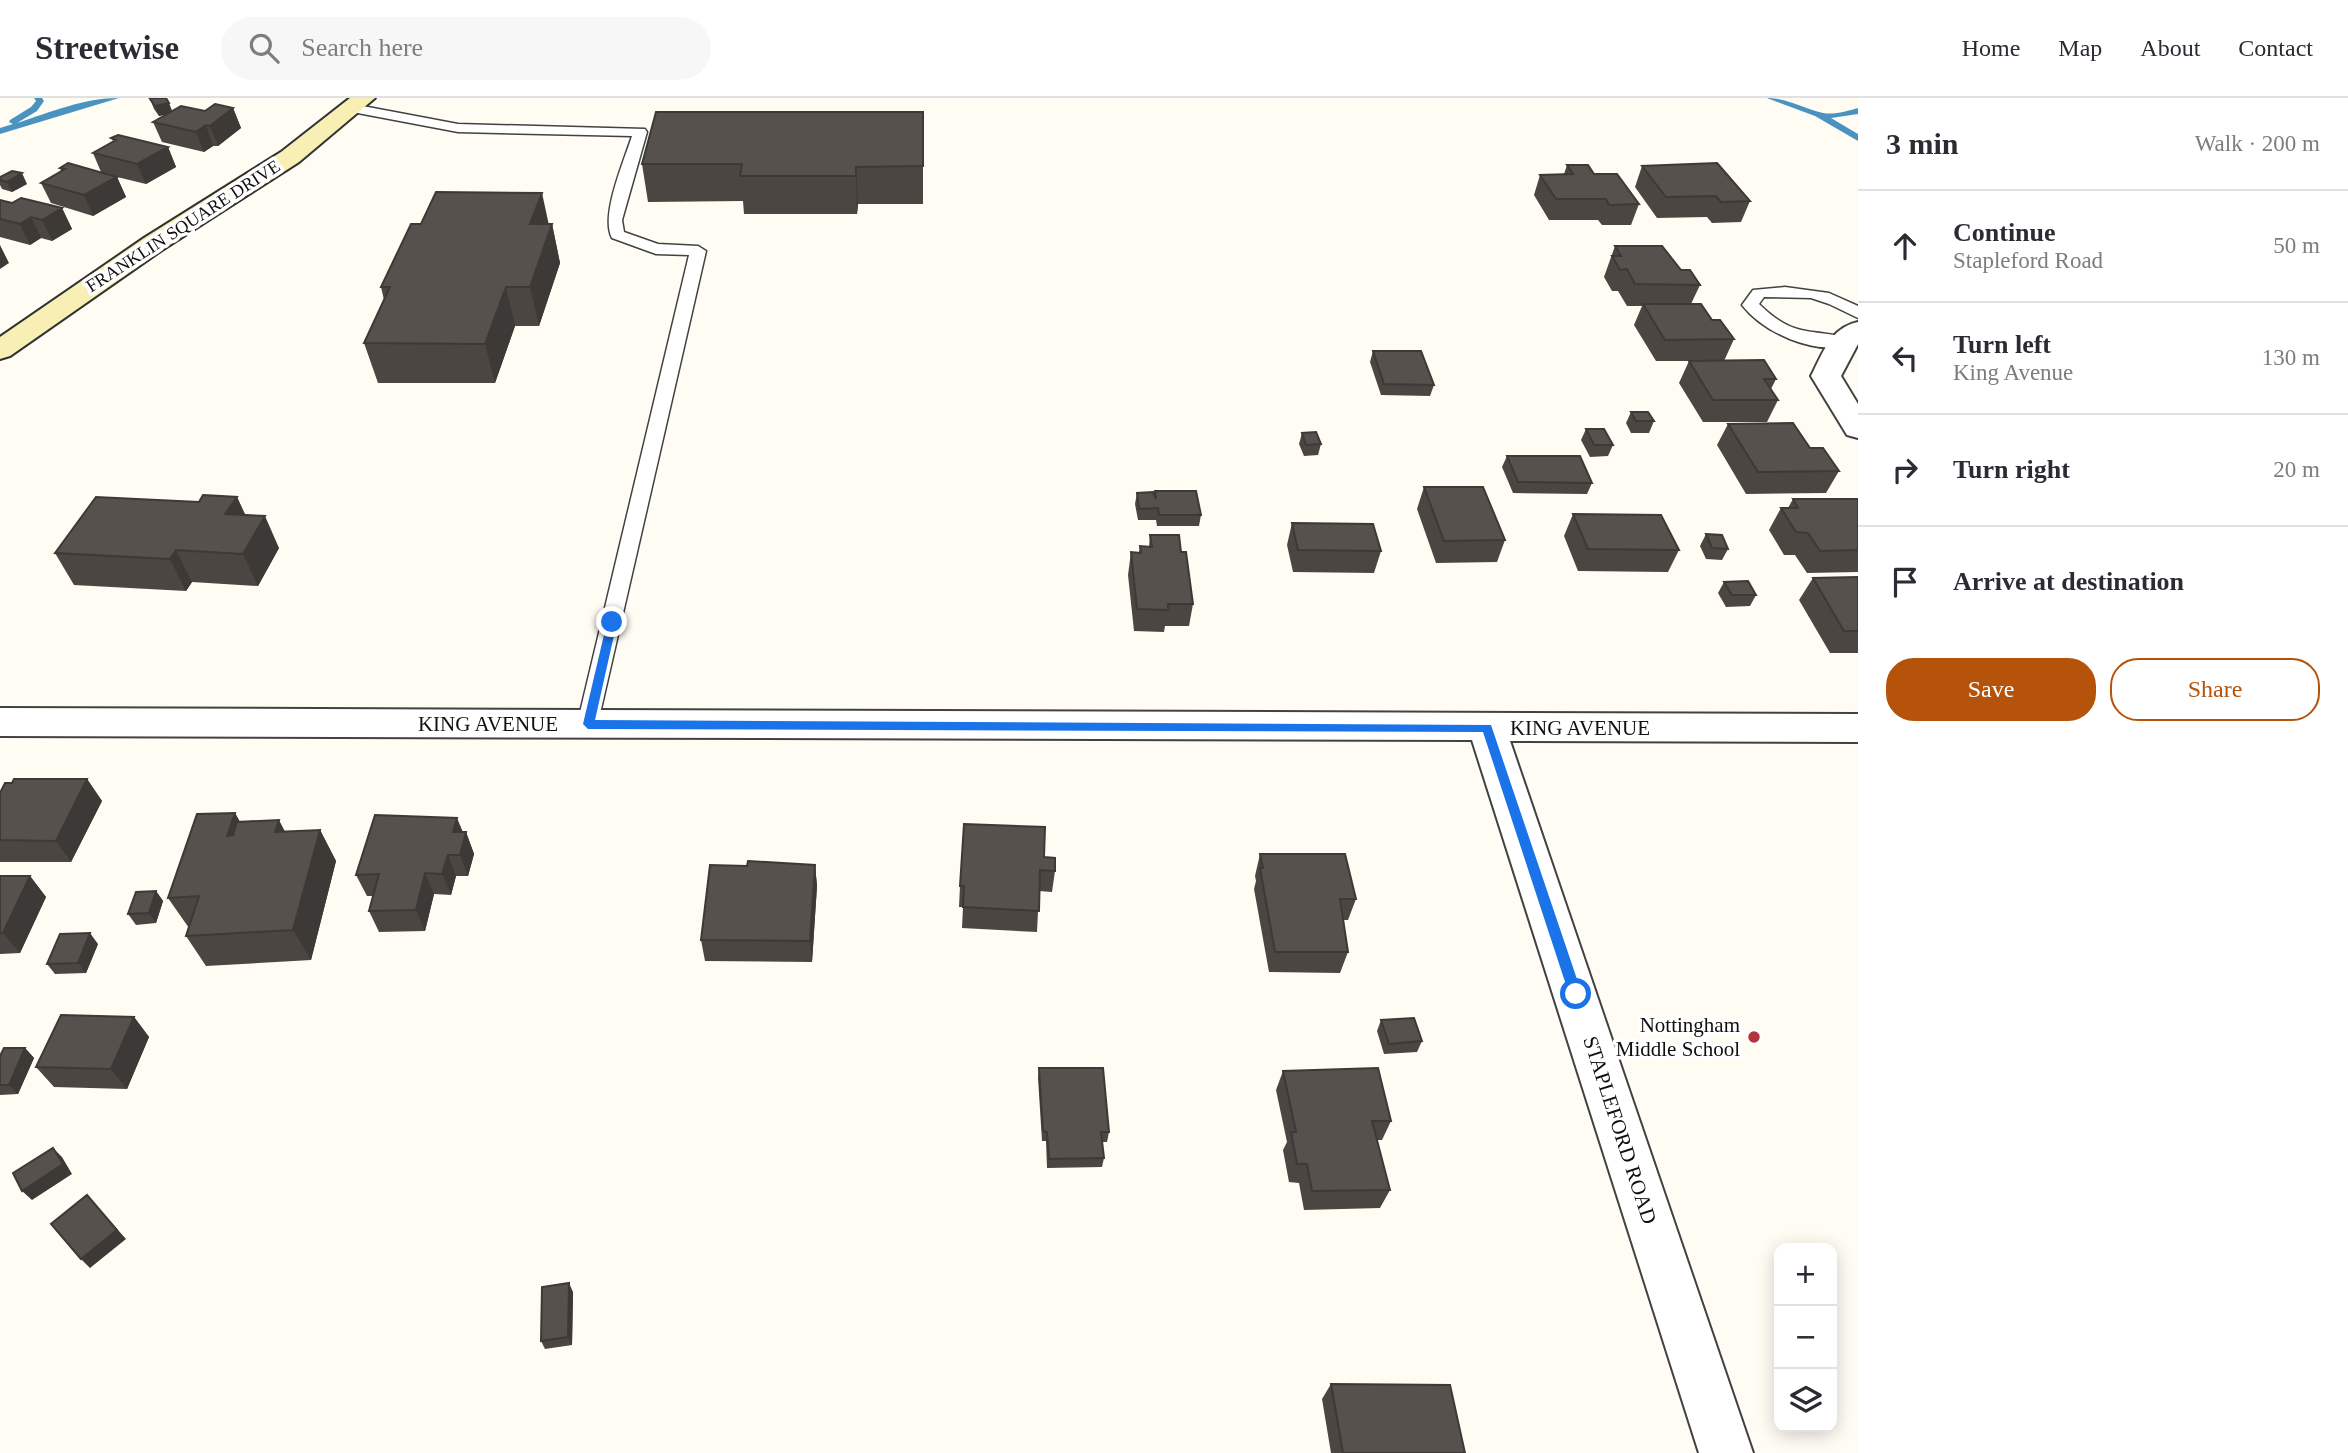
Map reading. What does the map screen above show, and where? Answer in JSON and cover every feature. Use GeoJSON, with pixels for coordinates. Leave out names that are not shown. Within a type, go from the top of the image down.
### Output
{"type":"FeatureCollection","features":[{"type":"Feature","properties":{"kind":"street","name":"FRANKLIN SQUARE DRIVE"},"geometry":{"type":"LineString","coordinates":[[0,351],[152,244],[290,157],[358,103]]}},
{"type":"Feature","properties":{"kind":"street"},"geometry":{"type":"LineString","coordinates":[[1850,336],[1826,376],[1858,429]]}},
{"type":"Feature","properties":{"kind":"street","name":"KING AVENUE"},"geometry":{"type":"LineString","coordinates":[[0,722],[1858,728]]}},
{"type":"Feature","properties":{"kind":"street","name":"STAPLEFORD ROAD"},"geometry":{"type":"LineString","coordinates":[[1487,728],[1726,1453]]}},
{"type":"Feature","properties":{"kind":"lane"},"geometry":{"type":"LineString","coordinates":[[358,103],[458,128],[640,132],[614,219],[617,235],[656,249],[698,251],[588,724]]}},
{"type":"Feature","properties":{"kind":"lane"},"geometry":{"type":"LineString","coordinates":[[1850,336],[1785,334],[1750,305],[1759,293],[1783,290],[1812,293],[1843,302],[1858,313]]}},
{"type":"Feature","properties":{"kind":"building"},"geometry":{"type":"Polygon","coordinates":[[[166,98],[169,103],[155,106],[150,99],[166,98]]]}},
{"type":"Feature","properties":{"kind":"building"},"geometry":{"type":"Polygon","coordinates":[[[215,104],[233,108],[210,126],[206,125],[196,132],[153,122],[181,106],[205,111],[215,104]]]}},
{"type":"Feature","properties":{"kind":"building"},"geometry":{"type":"Polygon","coordinates":[[[656,112],[923,112],[923,166],[856,167],[856,176],[740,176],[742,164],[642,164],[656,112]]]}},
{"type":"Feature","properties":{"kind":"building"},"geometry":{"type":"Polygon","coordinates":[[[118,135],[168,147],[137,164],[93,153],[116,140],[111,138],[118,135]]]}},
{"type":"Feature","properties":{"kind":"building"},"geometry":{"type":"Polygon","coordinates":[[[68,163],[117,177],[84,195],[41,183],[65,169],[60,168],[68,163]]]}},
{"type":"Feature","properties":{"kind":"building"},"geometry":{"type":"Polygon","coordinates":[[[1717,163],[1750,201],[1721,202],[1716,196],[1666,197],[1642,166],[1717,163]]]}},
{"type":"Feature","properties":{"kind":"building"},"geometry":{"type":"Polygon","coordinates":[[[1567,165],[1588,165],[1594,174],[1617,174],[1639,204],[1609,205],[1606,199],[1556,199],[1540,175],[1573,174],[1567,165]]]}},
{"type":"Feature","properties":{"kind":"building"},"geometry":{"type":"Polygon","coordinates":[[[12,171],[22,173],[7,182],[0,180],[0,177],[12,171]]]}},
{"type":"Feature","properties":{"kind":"building"},"geometry":{"type":"Polygon","coordinates":[[[436,192],[542,193],[530,224],[552,224],[530,287],[506,287],[485,344],[364,343],[390,287],[381,287],[411,224],[421,224],[436,192]]]}},
{"type":"Feature","properties":{"kind":"building"},"geometry":{"type":"Polygon","coordinates":[[[21,198],[62,208],[42,220],[31,217],[20,224],[0,219],[0,200],[12,203],[21,198]]]}},
{"type":"Feature","properties":{"kind":"building"},"geometry":{"type":"Polygon","coordinates":[[[1615,246],[1662,246],[1681,270],[1690,270],[1700,285],[1635,284],[1627,269],[1620,270],[1612,256],[1621,256],[1615,246]]]}},
{"type":"Feature","properties":{"kind":"building"},"geometry":{"type":"Polygon","coordinates":[[[1643,304],[1701,304],[1712,320],[1720,320],[1734,339],[1665,340],[1643,304]]]}},
{"type":"Feature","properties":{"kind":"building"},"geometry":{"type":"Polygon","coordinates":[[[1373,351],[1421,351],[1434,385],[1384,384],[1373,351]]]}},
{"type":"Feature","properties":{"kind":"building"},"geometry":{"type":"Polygon","coordinates":[[[1764,360],[1776,379],[1764,379],[1778,400],[1713,400],[1689,361],[1764,360]]]}},
{"type":"Feature","properties":{"kind":"building"},"geometry":{"type":"Polygon","coordinates":[[[1631,412],[1648,412],[1654,421],[1636,421],[1631,412]]]}},
{"type":"Feature","properties":{"kind":"building"},"geometry":{"type":"Polygon","coordinates":[[[1793,423],[1810,448],[1823,448],[1839,471],[1758,472],[1728,424],[1793,423]]]}},
{"type":"Feature","properties":{"kind":"building"},"geometry":{"type":"Polygon","coordinates":[[[1586,429],[1604,429],[1613,445],[1594,445],[1586,429]]]}},
{"type":"Feature","properties":{"kind":"building"},"geometry":{"type":"Polygon","coordinates":[[[1316,432],[1321,444],[1306,445],[1302,433],[1316,432]]]}},
{"type":"Feature","properties":{"kind":"building"},"geometry":{"type":"Polygon","coordinates":[[[1507,456],[1580,456],[1592,483],[1518,482],[1507,456]]]}},
{"type":"Feature","properties":{"kind":"building"},"geometry":{"type":"Polygon","coordinates":[[[1424,487],[1483,487],[1505,540],[1444,541],[1424,487]]]}},
{"type":"Feature","properties":{"kind":"building"},"geometry":{"type":"Polygon","coordinates":[[[1155,491],[1196,491],[1201,515],[1159,515],[1158,508],[1139,509],[1137,493],[1153,492],[1156,499],[1155,491]]]}},
{"type":"Feature","properties":{"kind":"building"},"geometry":{"type":"Polygon","coordinates":[[[203,495],[237,497],[225,514],[265,516],[243,554],[176,550],[170,559],[55,553],[96,497],[199,502],[203,495]]]}},
{"type":"Feature","properties":{"kind":"building"},"geometry":{"type":"Polygon","coordinates":[[[1793,499],[1858,499],[1858,550],[1820,551],[1808,533],[1796,532],[1781,508],[1798,508],[1793,499]]]}},
{"type":"Feature","properties":{"kind":"building"},"geometry":{"type":"Polygon","coordinates":[[[1573,514],[1661,515],[1679,550],[1588,549],[1573,514]]]}},
{"type":"Feature","properties":{"kind":"building"},"geometry":{"type":"Polygon","coordinates":[[[1292,523],[1373,524],[1381,551],[1298,550],[1292,523]]]}},
{"type":"Feature","properties":{"kind":"building"},"geometry":{"type":"Polygon","coordinates":[[[1706,534],[1722,535],[1728,549],[1712,548],[1706,534]]]}},
{"type":"Feature","properties":{"kind":"building"},"geometry":{"type":"Polygon","coordinates":[[[1150,535],[1179,535],[1181,552],[1186,552],[1193,604],[1168,604],[1168,610],[1137,609],[1131,552],[1141,553],[1140,546],[1152,547],[1150,535]]]}},
{"type":"Feature","properties":{"kind":"building"},"geometry":{"type":"Polygon","coordinates":[[[1858,577],[1858,631],[1844,631],[1813,578],[1858,577]]]}},
{"type":"Feature","properties":{"kind":"building"},"geometry":{"type":"Polygon","coordinates":[[[1748,581],[1756,595],[1732,595],[1724,582],[1748,581]]]}},
{"type":"Feature","properties":{"kind":"building"},"geometry":{"type":"Polygon","coordinates":[[[14,779],[87,779],[56,841],[0,840],[0,793],[5,783],[12,783],[14,779]]]}},
{"type":"Feature","properties":{"kind":"building"},"geometry":{"type":"Polygon","coordinates":[[[235,813],[227,836],[233,835],[237,822],[279,820],[275,832],[320,830],[293,930],[186,936],[199,896],[168,898],[197,814],[235,813]]]}},
{"type":"Feature","properties":{"kind":"building"},"geometry":{"type":"Polygon","coordinates":[[[375,815],[457,818],[453,832],[466,832],[460,855],[448,855],[442,874],[425,873],[416,910],[369,911],[379,874],[356,875],[375,815]]]}},
{"type":"Feature","properties":{"kind":"building"},"geometry":{"type":"Polygon","coordinates":[[[964,824],[1045,827],[1044,857],[1055,858],[1055,871],[1040,870],[1039,911],[963,907],[964,886],[960,886],[964,824]]]}},
{"type":"Feature","properties":{"kind":"building"},"geometry":{"type":"Polygon","coordinates":[[[1260,854],[1345,854],[1356,899],[1340,899],[1348,952],[1275,952],[1260,868],[1263,868],[1260,854]]]}},
{"type":"Feature","properties":{"kind":"building"},"geometry":{"type":"Polygon","coordinates":[[[748,861],[815,865],[810,941],[701,940],[710,865],[747,866],[748,861]]]}},
{"type":"Feature","properties":{"kind":"building"},"geometry":{"type":"Polygon","coordinates":[[[0,876],[30,876],[3,933],[0,933],[0,876]]]}},
{"type":"Feature","properties":{"kind":"building"},"geometry":{"type":"Polygon","coordinates":[[[156,891],[149,913],[128,914],[136,892],[156,891]]]}},
{"type":"Feature","properties":{"kind":"building"},"geometry":{"type":"Polygon","coordinates":[[[90,933],[78,963],[47,964],[60,934],[90,933]]]}},
{"type":"Feature","properties":{"kind":"building"},"geometry":{"type":"Polygon","coordinates":[[[61,1015],[134,1017],[111,1069],[36,1067],[61,1015]]]}},
{"type":"Feature","properties":{"kind":"building"},"geometry":{"type":"Polygon","coordinates":[[[1414,1018],[1422,1041],[1389,1044],[1381,1020],[1414,1018]]]}},
{"type":"Feature","properties":{"kind":"building"},"geometry":{"type":"Polygon","coordinates":[[[4,1048],[25,1048],[9,1085],[0,1085],[0,1056],[4,1048]]]}},
{"type":"Feature","properties":{"kind":"building"},"geometry":{"type":"Polygon","coordinates":[[[1039,1068],[1103,1068],[1109,1132],[1101,1132],[1104,1158],[1049,1159],[1047,1132],[1043,1131],[1039,1068]]]}},
{"type":"Feature","properties":{"kind":"building"},"geometry":{"type":"Polygon","coordinates":[[[1378,1068],[1391,1121],[1372,1121],[1390,1190],[1312,1191],[1307,1164],[1297,1164],[1291,1132],[1296,1132],[1283,1071],[1378,1068]]]}},
{"type":"Feature","properties":{"kind":"building"},"geometry":{"type":"Polygon","coordinates":[[[53,1148],[63,1164],[22,1191],[13,1173],[53,1148]]]}},
{"type":"Feature","properties":{"kind":"building"},"geometry":{"type":"Polygon","coordinates":[[[87,1195],[117,1230],[81,1259],[51,1224],[87,1195]]]}},
{"type":"Feature","properties":{"kind":"building"},"geometry":{"type":"Polygon","coordinates":[[[569,1283],[568,1337],[541,1341],[542,1287],[569,1283]]]}},
{"type":"Feature","properties":{"kind":"building"},"geometry":{"type":"Polygon","coordinates":[[[1331,1384],[1450,1385],[1465,1453],[1343,1453],[1331,1384]]]}},
{"type":"Feature","properties":{"kind":"waterway"},"geometry":{"type":"LineString","coordinates":[[13,122],[34,109],[40,101],[38,98]]}},
{"type":"Feature","properties":{"kind":"waterway"},"geometry":{"type":"LineString","coordinates":[[0,131],[71,108],[115,98]]}},
{"type":"Feature","properties":{"kind":"waterway"},"geometry":{"type":"LineString","coordinates":[[1771,98],[1820,115]]}},
{"type":"Feature","properties":{"kind":"waterway"},"geometry":{"type":"LineString","coordinates":[[1820,115],[1834,116],[1858,111]]}},
{"type":"Feature","properties":{"kind":"waterway"},"geometry":{"type":"LineString","coordinates":[[1820,115],[1858,138]]}},
{"type":"Feature","properties":{"kind":"place","name":"Nottingham Middle School"},"geometry":{"type":"Point","coordinates":[1754,1037]}},
{"type":"Feature","properties":{"kind":"route"},"geometry":{"type":"LineString","coordinates":[[612,622],[588,724],[1487,728],[1576,994]]}}]}
